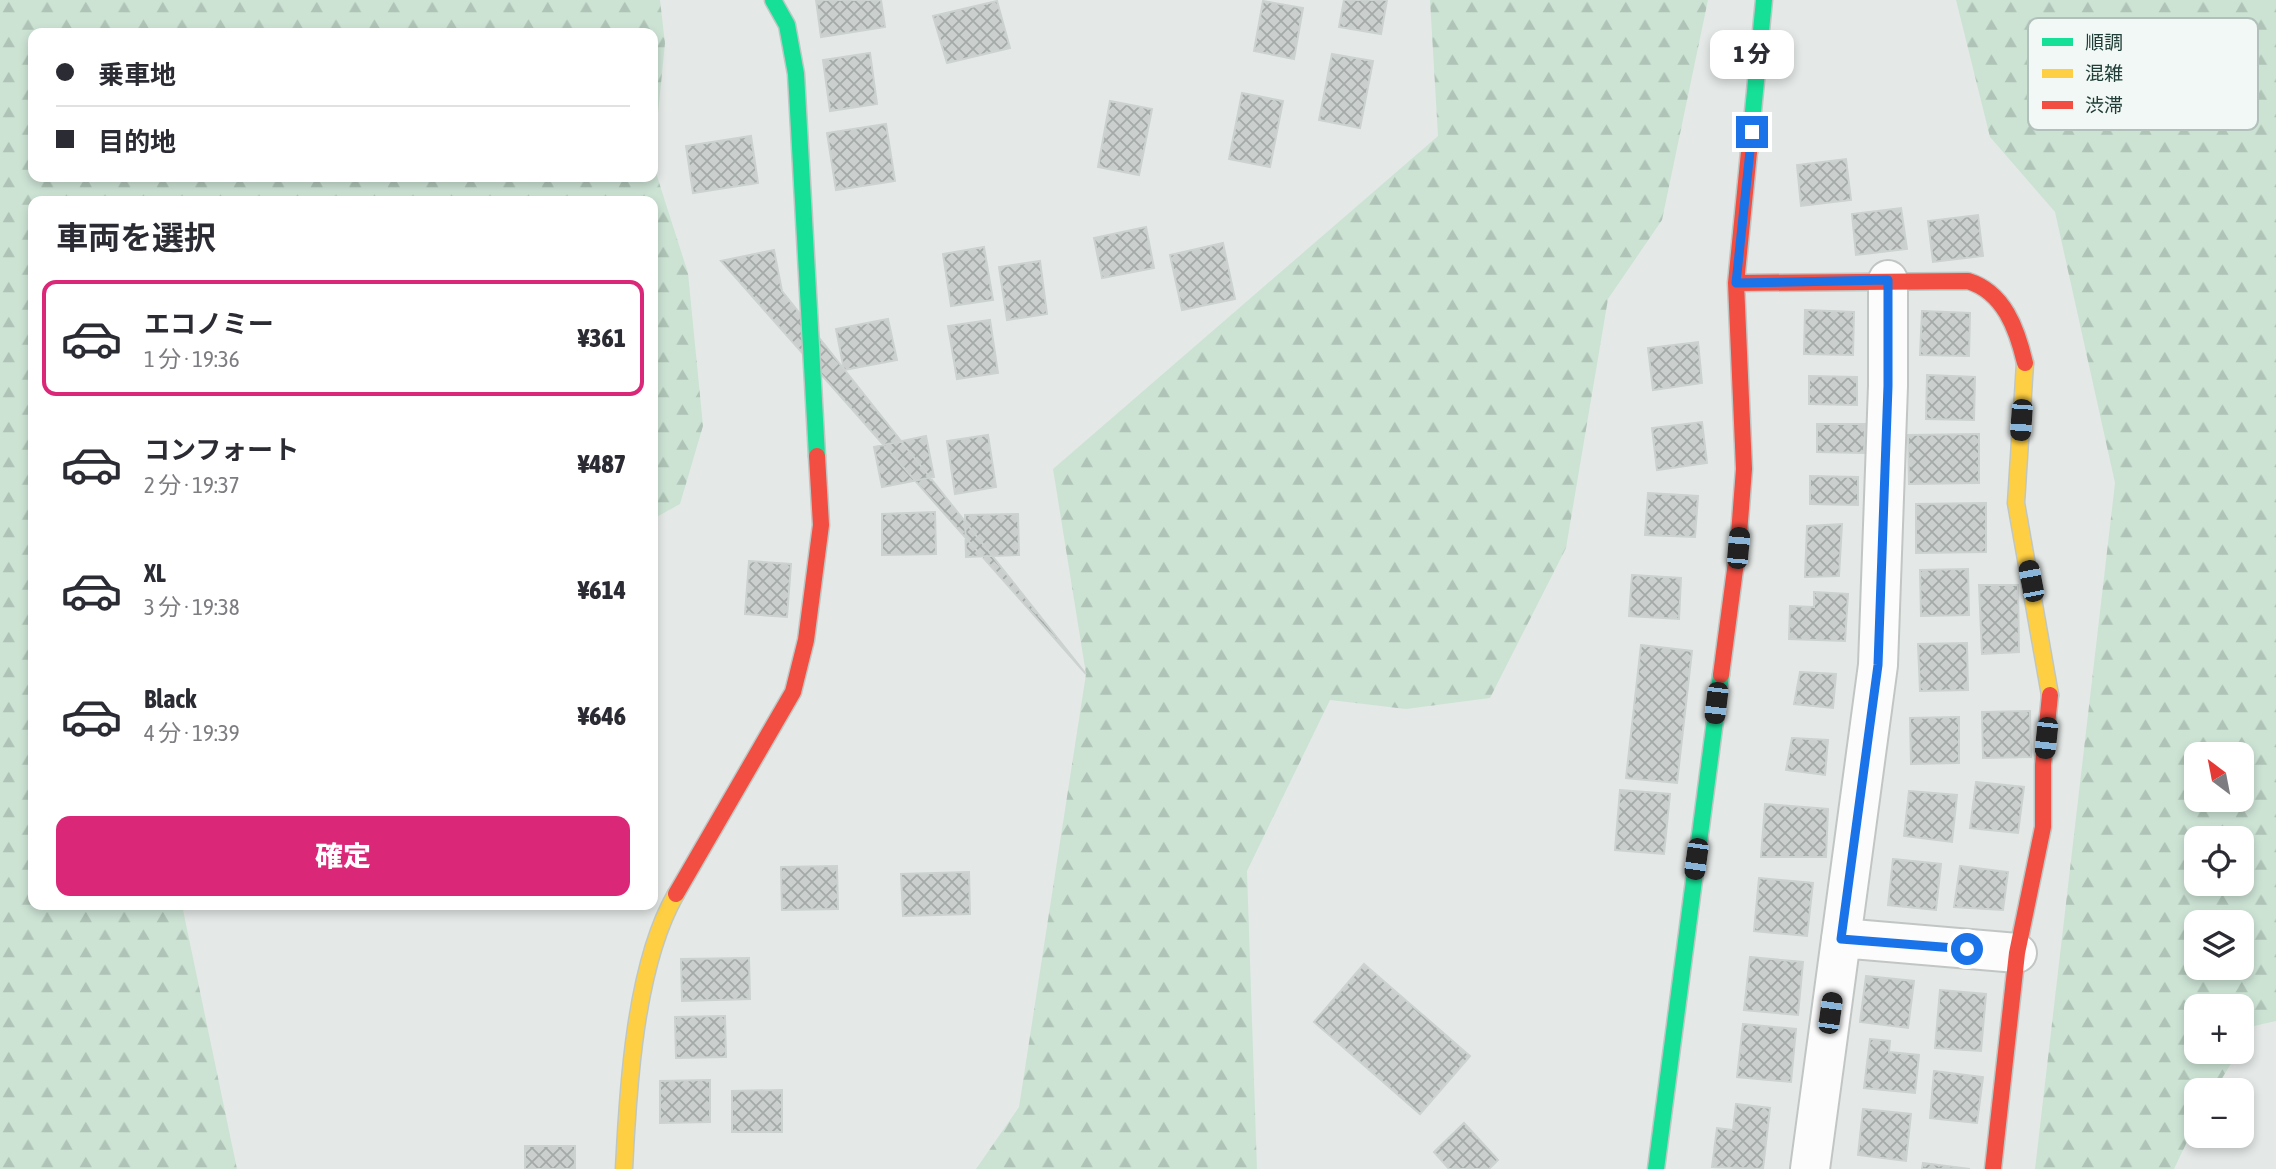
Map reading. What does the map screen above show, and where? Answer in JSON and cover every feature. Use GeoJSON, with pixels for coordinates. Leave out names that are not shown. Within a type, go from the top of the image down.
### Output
{"type":"FeatureCollection","features":[{"type":"Feature","properties":{"kind":"street"},"geometry":{"type":"LineString","coordinates":[[624,1169],[627,1109],[642,997],[662,918],[793,692],[806,639],[821,525],[796,74],[787,25],[773,0]]}},
{"type":"Feature","properties":{"kind":"street"},"geometry":{"type":"LineString","coordinates":[[1656,1169],[1738,548],[1744,469],[1736,283],[1764,0]]}},
{"type":"Feature","properties":{"kind":"street"},"geometry":{"type":"LineString","coordinates":[[1736,283],[1959,279],[1982,286],[1994,295],[2022,348],[2025,365],[2016,503],[2051,686],[2043,765],[2043,828],[2017,953],[1993,1169]]}},
{"type":"Feature","properties":{"kind":"street"},"geometry":{"type":"LineString","coordinates":[[1810,1169],[1878,665],[1888,386],[1888,280]]}},
{"type":"Feature","properties":{"kind":"street"},"geometry":{"type":"LineString","coordinates":[[1841,939],[2017,953]]}},
{"type":"Feature","properties":{"kind":"green space"},"geometry":{"type":"Polygon","coordinates":[[[0,0],[660,0],[665,43],[658,114],[658,28],[28,28],[28,182],[658,182],[658,179],[688,273],[703,426],[680,504],[658,516],[658,196],[28,196],[28,910],[183,910],[237,1169],[0,1169],[0,0]]]}},
{"type":"Feature","properties":{"kind":"green space"},"geometry":{"type":"Polygon","coordinates":[[[1430,0],[1708,0],[1662,220],[1608,299],[1566,548],[1490,698],[1406,709],[1330,700],[1247,871],[1257,1169],[976,1169],[1019,1107],[1086,674],[1053,469],[1438,136],[1430,0]]]}},
{"type":"Feature","properties":{"kind":"green space"},"geometry":{"type":"Polygon","coordinates":[[[1956,0],[2276,0],[2276,1021],[2254,1026],[2254,994],[2184,994],[2184,1064],[2231,1064],[2222,1078],[2184,1078],[2184,1148],[2174,1169],[2035,1169],[2115,483],[2055,212],[1990,137],[1956,0]]]}},
{"type":"Feature","properties":{"kind":"building"},"geometry":{"type":"Polygon","coordinates":[[[816,0],[881,0],[885,27],[821,37],[816,0]]]}},
{"type":"Feature","properties":{"kind":"building"},"geometry":{"type":"Polygon","coordinates":[[[1344,0],[1387,0],[1381,34],[1339,27],[1344,0]]]}},
{"type":"Feature","properties":{"kind":"building"},"geometry":{"type":"Polygon","coordinates":[[[997,1],[1010,48],[947,63],[933,16],[997,1]]]}},
{"type":"Feature","properties":{"kind":"building"},"geometry":{"type":"Polygon","coordinates":[[[1263,1],[1303,8],[1294,59],[1254,51],[1263,1]]]}},
{"type":"Feature","properties":{"kind":"building"},"geometry":{"type":"Polygon","coordinates":[[[870,53],[877,104],[830,111],[823,60],[870,53]]]}},
{"type":"Feature","properties":{"kind":"building"},"geometry":{"type":"Polygon","coordinates":[[[1332,54],[1373,61],[1360,128],[1319,120],[1332,54]]]}},
{"type":"Feature","properties":{"kind":"building"},"geometry":{"type":"Polygon","coordinates":[[[1242,93],[1283,101],[1270,167],[1229,159],[1242,93]]]}},
{"type":"Feature","properties":{"kind":"building"},"geometry":{"type":"Polygon","coordinates":[[[1110,101],[1152,109],[1139,175],[1098,167],[1110,101]]]}},
{"type":"Feature","properties":{"kind":"building"},"geometry":{"type":"Polygon","coordinates":[[[886,124],[895,181],[836,190],[827,133],[886,124]]]}},
{"type":"Feature","properties":{"kind":"building"},"geometry":{"type":"Polygon","coordinates":[[[751,136],[758,183],[693,193],[686,146],[751,136]]]}},
{"type":"Feature","properties":{"kind":"building"},"geometry":{"type":"Polygon","coordinates":[[[1846,159],[1851,200],[1801,206],[1797,165],[1846,159]]]}},
{"type":"Feature","properties":{"kind":"building"},"geometry":{"type":"Polygon","coordinates":[[[1901,208],[1907,249],[1856,255],[1852,214],[1901,208]]]}},
{"type":"Feature","properties":{"kind":"building"},"geometry":{"type":"Polygon","coordinates":[[[1978,215],[1983,256],[1933,262],[1928,221],[1978,215]]]}},
{"type":"Feature","properties":{"kind":"building"},"geometry":{"type":"Polygon","coordinates":[[[1146,227],[1154,268],[1102,278],[1094,238],[1146,227]]]}},
{"type":"Feature","properties":{"kind":"building"},"geometry":{"type":"Polygon","coordinates":[[[1223,243],[1235,299],[1182,310],[1170,255],[1223,243]]]}},
{"type":"Feature","properties":{"kind":"building"},"geometry":{"type":"Polygon","coordinates":[[[984,247],[993,300],[951,306],[943,254],[984,247]]]}},
{"type":"Feature","properties":{"kind":"building"},"geometry":{"type":"Polygon","coordinates":[[[774,250],[782,291],[1086,674],[721,261],[774,250]]]}},
{"type":"Feature","properties":{"kind":"building"},"geometry":{"type":"Polygon","coordinates":[[[1040,261],[1047,314],[1007,320],[999,267],[1040,261]]]}},
{"type":"Feature","properties":{"kind":"building"},"geometry":{"type":"Polygon","coordinates":[[[1805,310],[1854,312],[1853,355],[1804,354],[1805,310]]]}},
{"type":"Feature","properties":{"kind":"building"},"geometry":{"type":"Polygon","coordinates":[[[1922,311],[1970,313],[1969,356],[1920,355],[1922,311]]]}},
{"type":"Feature","properties":{"kind":"building"},"geometry":{"type":"Polygon","coordinates":[[[888,319],[897,360],[844,370],[836,329],[888,319]]]}},
{"type":"Feature","properties":{"kind":"building"},"geometry":{"type":"Polygon","coordinates":[[[990,320],[998,373],[957,379],[948,326],[990,320]]]}},
{"type":"Feature","properties":{"kind":"building"},"geometry":{"type":"Polygon","coordinates":[[[1698,342],[1702,383],[1653,390],[1648,348],[1698,342]]]}},
{"type":"Feature","properties":{"kind":"building"},"geometry":{"type":"Polygon","coordinates":[[[1927,375],[1975,377],[1974,420],[1926,419],[1927,375]]]}},
{"type":"Feature","properties":{"kind":"building"},"geometry":{"type":"Polygon","coordinates":[[[1809,376],[1857,377],[1857,405],[1809,404],[1809,376]]]}},
{"type":"Feature","properties":{"kind":"building"},"geometry":{"type":"Polygon","coordinates":[[[1702,422],[1707,463],[1657,470],[1652,428],[1702,422]]]}},
{"type":"Feature","properties":{"kind":"building"},"geometry":{"type":"Polygon","coordinates":[[[1817,424],[1865,424],[1864,453],[1817,452],[1817,424]]]}},
{"type":"Feature","properties":{"kind":"building"},"geometry":{"type":"Polygon","coordinates":[[[1979,434],[1979,483],[1909,484],[1908,435],[1979,434]]]}},
{"type":"Feature","properties":{"kind":"building"},"geometry":{"type":"Polygon","coordinates":[[[988,435],[996,487],[955,494],[947,441],[988,435]]]}},
{"type":"Feature","properties":{"kind":"building"},"geometry":{"type":"Polygon","coordinates":[[[926,436],[934,477],[882,487],[874,447],[926,436]]]}},
{"type":"Feature","properties":{"kind":"building"},"geometry":{"type":"Polygon","coordinates":[[[1810,476],[1858,477],[1858,505],[1810,504],[1810,476]]]}},
{"type":"Feature","properties":{"kind":"building"},"geometry":{"type":"Polygon","coordinates":[[[1648,493],[1698,496],[1695,537],[1645,535],[1648,493]]]}},
{"type":"Feature","properties":{"kind":"building"},"geometry":{"type":"Polygon","coordinates":[[[1986,503],[1986,552],[1916,553],[1916,504],[1986,503]]]}},
{"type":"Feature","properties":{"kind":"building"},"geometry":{"type":"Polygon","coordinates":[[[935,512],[936,554],[882,555],[882,514],[935,512]]]}},
{"type":"Feature","properties":{"kind":"building"},"geometry":{"type":"Polygon","coordinates":[[[1018,514],[1019,555],[966,557],[965,515],[1018,514]]]}},
{"type":"Feature","properties":{"kind":"building"},"geometry":{"type":"Polygon","coordinates":[[[1842,524],[1839,576],[1805,577],[1807,526],[1842,524]]]}},
{"type":"Feature","properties":{"kind":"building"},"geometry":{"type":"Polygon","coordinates":[[[749,561],[791,564],[787,617],[745,614],[749,561]]]}},
{"type":"Feature","properties":{"kind":"building"},"geometry":{"type":"Polygon","coordinates":[[[1968,569],[1969,615],[1921,616],[1920,570],[1968,569]]]}},
{"type":"Feature","properties":{"kind":"building"},"geometry":{"type":"Polygon","coordinates":[[[1632,575],[1681,578],[1679,619],[1629,616],[1632,575]]]}},
{"type":"Feature","properties":{"kind":"building"},"geometry":{"type":"Polygon","coordinates":[[[1979,585],[2018,585],[2019,652],[1982,654],[1979,585]]]}},
{"type":"Feature","properties":{"kind":"building"},"geometry":{"type":"Polygon","coordinates":[[[1814,592],[1848,594],[1845,641],[1789,639],[1790,606],[1814,607],[1814,592]]]}},
{"type":"Feature","properties":{"kind":"building"},"geometry":{"type":"Polygon","coordinates":[[[1967,643],[1968,690],[1920,691],[1918,644],[1967,643]]]}},
{"type":"Feature","properties":{"kind":"building"},"geometry":{"type":"Polygon","coordinates":[[[1641,645],[1692,651],[1677,783],[1626,778],[1641,645]]]}},
{"type":"Feature","properties":{"kind":"building"},"geometry":{"type":"Polygon","coordinates":[[[1800,672],[1836,674],[1833,708],[1794,704],[1800,672]]]}},
{"type":"Feature","properties":{"kind":"building"},"geometry":{"type":"Polygon","coordinates":[[[2030,711],[2031,757],[1983,758],[1982,712],[2030,711]]]}},
{"type":"Feature","properties":{"kind":"building"},"geometry":{"type":"Polygon","coordinates":[[[1959,717],[1959,763],[1911,764],[1910,718],[1959,717]]]}},
{"type":"Feature","properties":{"kind":"building"},"geometry":{"type":"Polygon","coordinates":[[[1792,738],[1828,740],[1825,775],[1786,770],[1792,738]]]}},
{"type":"Feature","properties":{"kind":"building"},"geometry":{"type":"Polygon","coordinates":[[[1976,782],[2024,787],[2018,833],[1970,828],[1976,782]]]}},
{"type":"Feature","properties":{"kind":"building"},"geometry":{"type":"Polygon","coordinates":[[[1620,790],[1670,794],[1664,854],[1615,850],[1620,790]]]}},
{"type":"Feature","properties":{"kind":"building"},"geometry":{"type":"Polygon","coordinates":[[[1909,791],[1957,795],[1952,842],[1904,836],[1909,791]]]}},
{"type":"Feature","properties":{"kind":"building"},"geometry":{"type":"Polygon","coordinates":[[[1765,804],[1828,809],[1826,857],[1761,857],[1765,804]]]}},
{"type":"Feature","properties":{"kind":"building"},"geometry":{"type":"Polygon","coordinates":[[[1893,859],[1941,864],[1936,910],[1888,905],[1893,859]]]}},
{"type":"Feature","properties":{"kind":"building"},"geometry":{"type":"Polygon","coordinates":[[[837,866],[838,909],[782,910],[781,867],[837,866]]]}},
{"type":"Feature","properties":{"kind":"building"},"geometry":{"type":"Polygon","coordinates":[[[1960,866],[2008,872],[2003,910],[1954,907],[1960,866]]]}},
{"type":"Feature","properties":{"kind":"building"},"geometry":{"type":"Polygon","coordinates":[[[969,872],[970,914],[903,916],[901,874],[969,872]]]}},
{"type":"Feature","properties":{"kind":"building"},"geometry":{"type":"Polygon","coordinates":[[[1759,878],[1813,883],[1807,936],[1754,931],[1759,878]]]}},
{"type":"Feature","properties":{"kind":"building"},"geometry":{"type":"Polygon","coordinates":[[[1750,957],[1803,962],[1798,1015],[1744,1010],[1750,957]]]}},
{"type":"Feature","properties":{"kind":"building"},"geometry":{"type":"Polygon","coordinates":[[[749,958],[750,999],[682,1001],[681,959],[749,958]]]}},
{"type":"Feature","properties":{"kind":"building"},"geometry":{"type":"Polygon","coordinates":[[[1364,964],[1470,1056],[1420,1114],[1314,1022],[1364,964]]]}},
{"type":"Feature","properties":{"kind":"building"},"geometry":{"type":"Polygon","coordinates":[[[1866,976],[1914,981],[1908,1028],[1860,1022],[1866,976]]]}},
{"type":"Feature","properties":{"kind":"building"},"geometry":{"type":"Polygon","coordinates":[[[1940,990],[1986,994],[1981,1051],[1935,1048],[1940,990]]]}},
{"type":"Feature","properties":{"kind":"building"},"geometry":{"type":"Polygon","coordinates":[[[725,1016],[726,1057],[676,1058],[675,1017],[725,1016]]]}},
{"type":"Feature","properties":{"kind":"building"},"geometry":{"type":"Polygon","coordinates":[[[1743,1024],[1796,1029],[1791,1082],[1737,1077],[1743,1024]]]}},
{"type":"Feature","properties":{"kind":"building"},"geometry":{"type":"Polygon","coordinates":[[[1870,1039],[1890,1041],[1889,1052],[1919,1055],[1915,1093],[1864,1088],[1870,1039]]]}},
{"type":"Feature","properties":{"kind":"building"},"geometry":{"type":"Polygon","coordinates":[[[1934,1071],[1983,1077],[1977,1123],[1930,1118],[1934,1071]]]}},
{"type":"Feature","properties":{"kind":"building"},"geometry":{"type":"Polygon","coordinates":[[[710,1080],[710,1122],[660,1123],[660,1081],[710,1080]]]}},
{"type":"Feature","properties":{"kind":"building"},"geometry":{"type":"Polygon","coordinates":[[[782,1090],[782,1132],[732,1132],[732,1091],[782,1090]]]}},
{"type":"Feature","properties":{"kind":"building"},"geometry":{"type":"Polygon","coordinates":[[[1736,1104],[1770,1108],[1763,1169],[1712,1167],[1717,1128],[1733,1130],[1736,1104]]]}},
{"type":"Feature","properties":{"kind":"building"},"geometry":{"type":"Polygon","coordinates":[[[1863,1109],[1911,1114],[1906,1161],[1858,1155],[1863,1109]]]}},
{"type":"Feature","properties":{"kind":"building"},"geometry":{"type":"Polygon","coordinates":[[[1464,1123],[1498,1160],[1489,1169],[1449,1169],[1434,1152],[1464,1123]]]}},
{"type":"Feature","properties":{"kind":"building"},"geometry":{"type":"Polygon","coordinates":[[[525,1146],[575,1146],[575,1169],[525,1169],[525,1146]]]}},
{"type":"Feature","properties":{"kind":"building"},"geometry":{"type":"Polygon","coordinates":[[[1923,1163],[1970,1169],[1922,1169],[1923,1163]]]}},
{"type":"Feature","properties":{"kind":"traffic: fast"},"geometry":{"type":"LineString","coordinates":[[773,0],[787,25],[796,74],[817,456]]}},
{"type":"Feature","properties":{"kind":"traffic: fast"},"geometry":{"type":"LineString","coordinates":[[1749,152],[1764,0]]}},
{"type":"Feature","properties":{"kind":"traffic: fast"},"geometry":{"type":"LineString","coordinates":[[1656,1169],[1721,675]]}},
{"type":"Feature","properties":{"kind":"traffic: slow"},"geometry":{"type":"LineString","coordinates":[[2025,363],[2016,503],[2050,695]]}},
{"type":"Feature","properties":{"kind":"traffic: slow"},"geometry":{"type":"LineString","coordinates":[[624,1169],[636,1027],[651,955],[676,894]]}},
{"type":"Feature","properties":{"kind":"traffic: jam"},"geometry":{"type":"LineString","coordinates":[[1721,675],[1738,547],[1744,469],[1736,283],[1749,152]]}},
{"type":"Feature","properties":{"kind":"traffic: jam"},"geometry":{"type":"LineString","coordinates":[[1736,283],[1968,281],[1991,294],[2007,313],[2018,337],[2025,363]]}},
{"type":"Feature","properties":{"kind":"traffic: jam"},"geometry":{"type":"LineString","coordinates":[[676,894],[793,692],[806,640],[821,525],[817,456]]}},
{"type":"Feature","properties":{"kind":"traffic: jam"},"geometry":{"type":"LineString","coordinates":[[1993,1169],[2017,953],[2043,827],[2043,765],[2050,695]]}},
{"type":"Feature","properties":{"kind":"route"},"geometry":{"type":"LineString","coordinates":[[1752,132],[1736,283],[1888,280],[1888,386],[1878,665],[1841,939],[1967,949]]}}]}
